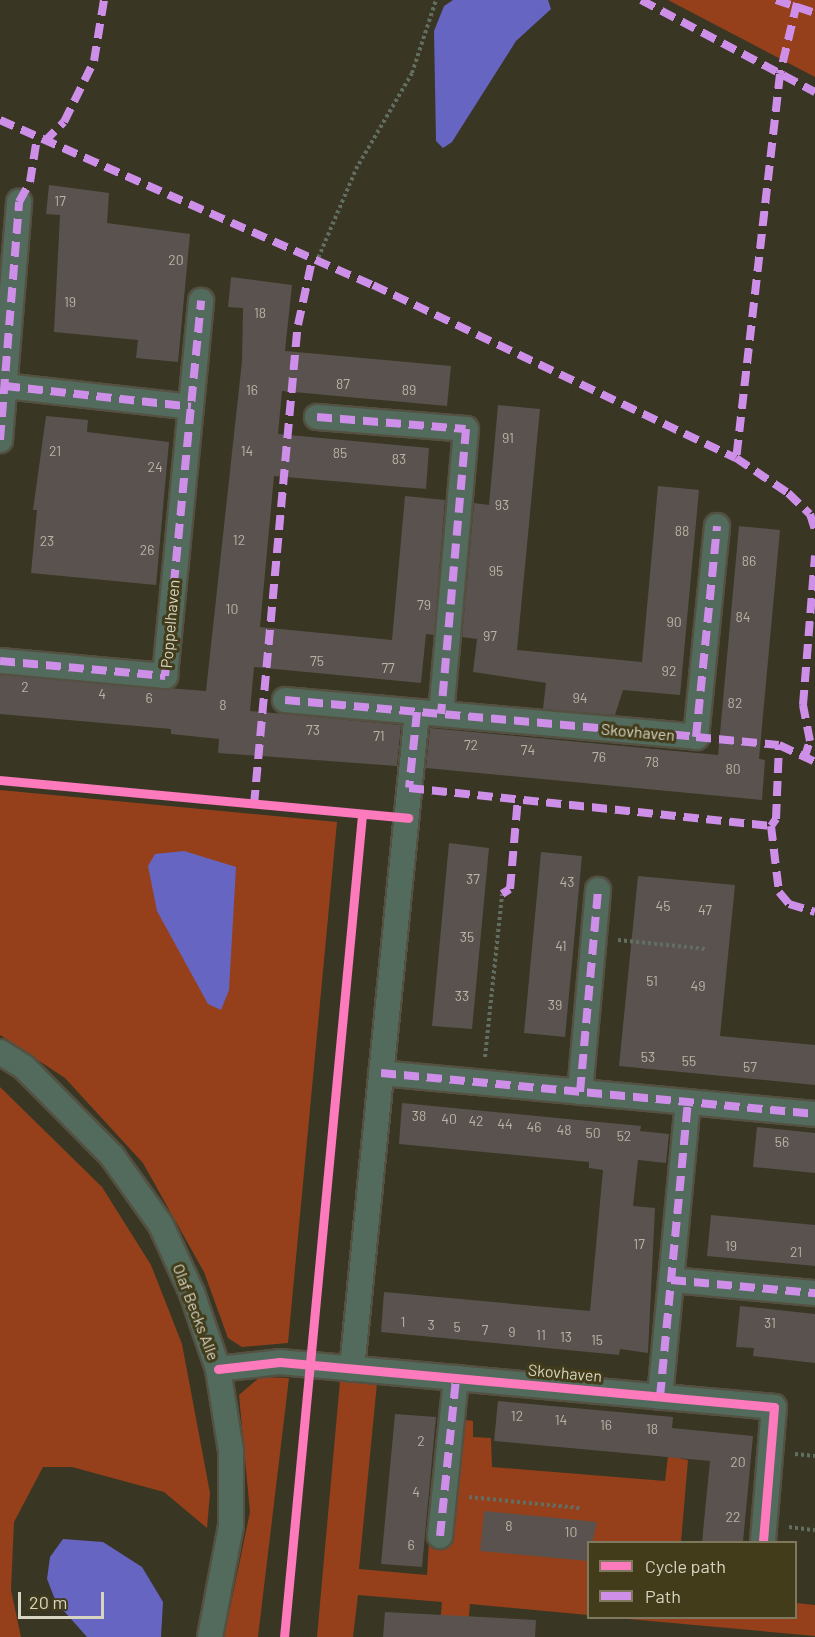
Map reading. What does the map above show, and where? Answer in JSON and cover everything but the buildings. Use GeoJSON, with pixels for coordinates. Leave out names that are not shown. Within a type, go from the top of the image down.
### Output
{"type":"FeatureCollection","features":[{"type":"Feature","properties":{"kind":"street"},"geometry":{"type":"LineString","coordinates":[[0,440],[19,202]]}},
{"type":"Feature","properties":{"kind":"street","name":"Poppelhaven"},"geometry":{"type":"LineString","coordinates":[[0,661],[165,676],[201,301]]}},
{"type":"Feature","properties":{"kind":"street"},"geometry":{"type":"LineString","coordinates":[[5,386],[191,407]]}},
{"type":"Feature","properties":{"kind":"street"},"geometry":{"type":"LineString","coordinates":[[317,417],[466,429],[441,714]]}},
{"type":"Feature","properties":{"kind":"street","name":"Skovhaven"},"geometry":{"type":"LineString","coordinates":[[285,700],[696,737],[717,526]]}},
{"type":"Feature","properties":{"kind":"street"},"geometry":{"type":"LineString","coordinates":[[352,1369],[417,712]]}},
{"type":"Feature","properties":{"kind":"street"},"geometry":{"type":"LineString","coordinates":[[580,1092],[598,890]]}},
{"type":"Feature","properties":{"kind":"street","name":"Olaf Becks Alle"},"geometry":{"type":"LineString","coordinates":[[0,1052],[24,1067],[112,1156],[161,1225],[218,1369],[231,1451],[231,1526],[210,1637]]}},
{"type":"Feature","properties":{"kind":"street"},"geometry":{"type":"LineString","coordinates":[[381,1073],[815,1114]]}},
{"type":"Feature","properties":{"kind":"street"},"geometry":{"type":"LineString","coordinates":[[660,1397],[688,1102]]}},
{"type":"Feature","properties":{"kind":"street"},"geometry":{"type":"LineString","coordinates":[[671,1280],[815,1293]]}},
{"type":"Feature","properties":{"kind":"street","name":"Skovhaven"},"geometry":{"type":"LineString","coordinates":[[218,1369],[280,1362],[774,1407],[763,1541]]}},
{"type":"Feature","properties":{"kind":"street"},"geometry":{"type":"LineString","coordinates":[[440,1536],[456,1378]]}},
{"type":"Feature","properties":{"kind":"path"},"geometry":{"type":"LineString","coordinates":[[316,262],[356,169],[412,73],[436,0]]}},
{"type":"Feature","properties":{"kind":"path"},"geometry":{"type":"LineString","coordinates":[[482,1083],[502,894]]}},
{"type":"Feature","properties":{"kind":"path"},"geometry":{"type":"LineString","coordinates":[[594,938],[706,949]]}},
{"type":"Feature","properties":{"kind":"path"},"geometry":{"type":"LineString","coordinates":[[444,1495],[579,1509]]}},
{"type":"Feature","properties":{"kind":"shaded area"},"geometry":{"type":"Polygon","coordinates":[[[453,0],[548,0],[551,9],[516,41],[452,142],[443,148],[436,141],[434,31],[444,6],[453,0]]]}},
{"type":"Feature","properties":{"kind":"shaded area"},"geometry":{"type":"Polygon","coordinates":[[[668,0],[815,0],[815,77],[668,0]]]}},
{"type":"Feature","properties":{"kind":"shaded area"},"geometry":{"type":"Polygon","coordinates":[[[0,790],[337,822],[288,1343],[242,1347],[228,1338],[204,1272],[143,1163],[65,1078],[0,1035],[0,790]]]}},
{"type":"Feature","properties":{"kind":"shaded area"},"geometry":{"type":"Polygon","coordinates":[[[184,851],[236,867],[229,990],[221,1010],[208,1004],[157,911],[148,866],[155,854],[184,851]]]}},
{"type":"Feature","properties":{"kind":"shaded area"},"geometry":{"type":"Polygon","coordinates":[[[0,1087],[102,1187],[151,1265],[182,1344],[210,1493],[207,1528],[164,1492],[72,1467],[43,1467],[14,1522],[11,1590],[21,1637],[0,1637],[0,1087]]]}},
{"type":"Feature","properties":{"kind":"shaded area"},"geometry":{"type":"Polygon","coordinates":[[[260,1377],[289,1378],[258,1637],[224,1637],[250,1512],[239,1395],[260,1377]]]}},
{"type":"Feature","properties":{"kind":"shaded area"},"geometry":{"type":"Polygon","coordinates":[[[340,1381],[377,1383],[359,1569],[427,1575],[429,1541],[447,1541],[459,1419],[473,1421],[473,1437],[491,1438],[492,1467],[665,1481],[668,1456],[688,1460],[681,1541],[587,1541],[587,1615],[470,1604],[467,1637],[439,1637],[442,1602],[358,1595],[353,1637],[317,1637],[340,1381]]]}},
{"type":"Feature","properties":{"kind":"shaded area"},"geometry":{"type":"Polygon","coordinates":[[[63,1539],[103,1542],[142,1567],[163,1602],[161,1637],[87,1637],[56,1602],[47,1579],[50,1557],[63,1539]]]}},
{"type":"Feature","properties":{"kind":"shaded area"},"geometry":{"type":"Polygon","coordinates":[[[797,1603],[815,1605],[815,1636],[628,1619],[797,1619],[797,1603]]]}},
{"type":"Feature","properties":{"kind":"marked path"},"geometry":{"type":"LineString","coordinates":[[44,142],[64,122],[94,61],[104,0]]}},
{"type":"Feature","properties":{"kind":"marked path"},"geometry":{"type":"LineString","coordinates":[[641,0],[815,92]]}},
{"type":"Feature","properties":{"kind":"marked path"},"geometry":{"type":"LineString","coordinates":[[776,0],[815,13]]}},
{"type":"Feature","properties":{"kind":"marked path"},"geometry":{"type":"LineString","coordinates":[[797,3],[780,74],[736,458],[788,493],[810,514],[815,529]]}},
{"type":"Feature","properties":{"kind":"marked path"},"geometry":{"type":"LineString","coordinates":[[0,120],[373,285],[736,458]]}},
{"type":"Feature","properties":{"kind":"marked path"},"geometry":{"type":"LineString","coordinates":[[0,440],[19,202],[30,182],[37,138]]}},
{"type":"Feature","properties":{"kind":"marked path"},"geometry":{"type":"LineString","coordinates":[[254,805],[298,325],[312,260]]}},
{"type":"Feature","properties":{"kind":"marked path"},"geometry":{"type":"LineString","coordinates":[[0,661],[165,676],[201,301]]}},
{"type":"Feature","properties":{"kind":"marked path"},"geometry":{"type":"LineString","coordinates":[[5,386],[191,407]]}},
{"type":"Feature","properties":{"kind":"marked path"},"geometry":{"type":"LineString","coordinates":[[317,417],[466,429],[441,714]]}},
{"type":"Feature","properties":{"kind":"marked path"},"geometry":{"type":"LineString","coordinates":[[285,700],[696,737],[717,526]]}},
{"type":"Feature","properties":{"kind":"marked path"},"geometry":{"type":"LineString","coordinates":[[804,759],[810,741],[803,705],[815,555]]}},
{"type":"Feature","properties":{"kind":"marked path"},"geometry":{"type":"LineString","coordinates":[[417,712],[409,788],[771,826],[776,819],[779,745]]}},
{"type":"Feature","properties":{"kind":"marked path"},"geometry":{"type":"LineString","coordinates":[[696,737],[779,745],[815,762]]}},
{"type":"Feature","properties":{"kind":"marked path"},"geometry":{"type":"LineString","coordinates":[[502,894],[510,889],[518,798]]}},
{"type":"Feature","properties":{"kind":"marked path"},"geometry":{"type":"LineString","coordinates":[[771,826],[779,892],[789,904],[815,912]]}},
{"type":"Feature","properties":{"kind":"marked path"},"geometry":{"type":"LineString","coordinates":[[580,1092],[598,890]]}},
{"type":"Feature","properties":{"kind":"marked path"},"geometry":{"type":"LineString","coordinates":[[381,1073],[815,1114]]}},
{"type":"Feature","properties":{"kind":"marked path"},"geometry":{"type":"LineString","coordinates":[[660,1397],[688,1102]]}},
{"type":"Feature","properties":{"kind":"marked path"},"geometry":{"type":"LineString","coordinates":[[671,1280],[815,1293]]}},
{"type":"Feature","properties":{"kind":"marked path"},"geometry":{"type":"LineString","coordinates":[[440,1536],[456,1378]]}},
{"type":"Feature","properties":{"kind":"cycle path"},"geometry":{"type":"LineString","coordinates":[[0,780],[408,818]]}},
{"type":"Feature","properties":{"kind":"cycle path"},"geometry":{"type":"LineString","coordinates":[[284,1637],[362,815]]}},
{"type":"Feature","properties":{"kind":"cycle path"},"geometry":{"type":"LineString","coordinates":[[218,1369],[280,1362],[774,1407],[763,1541]]}}]}
